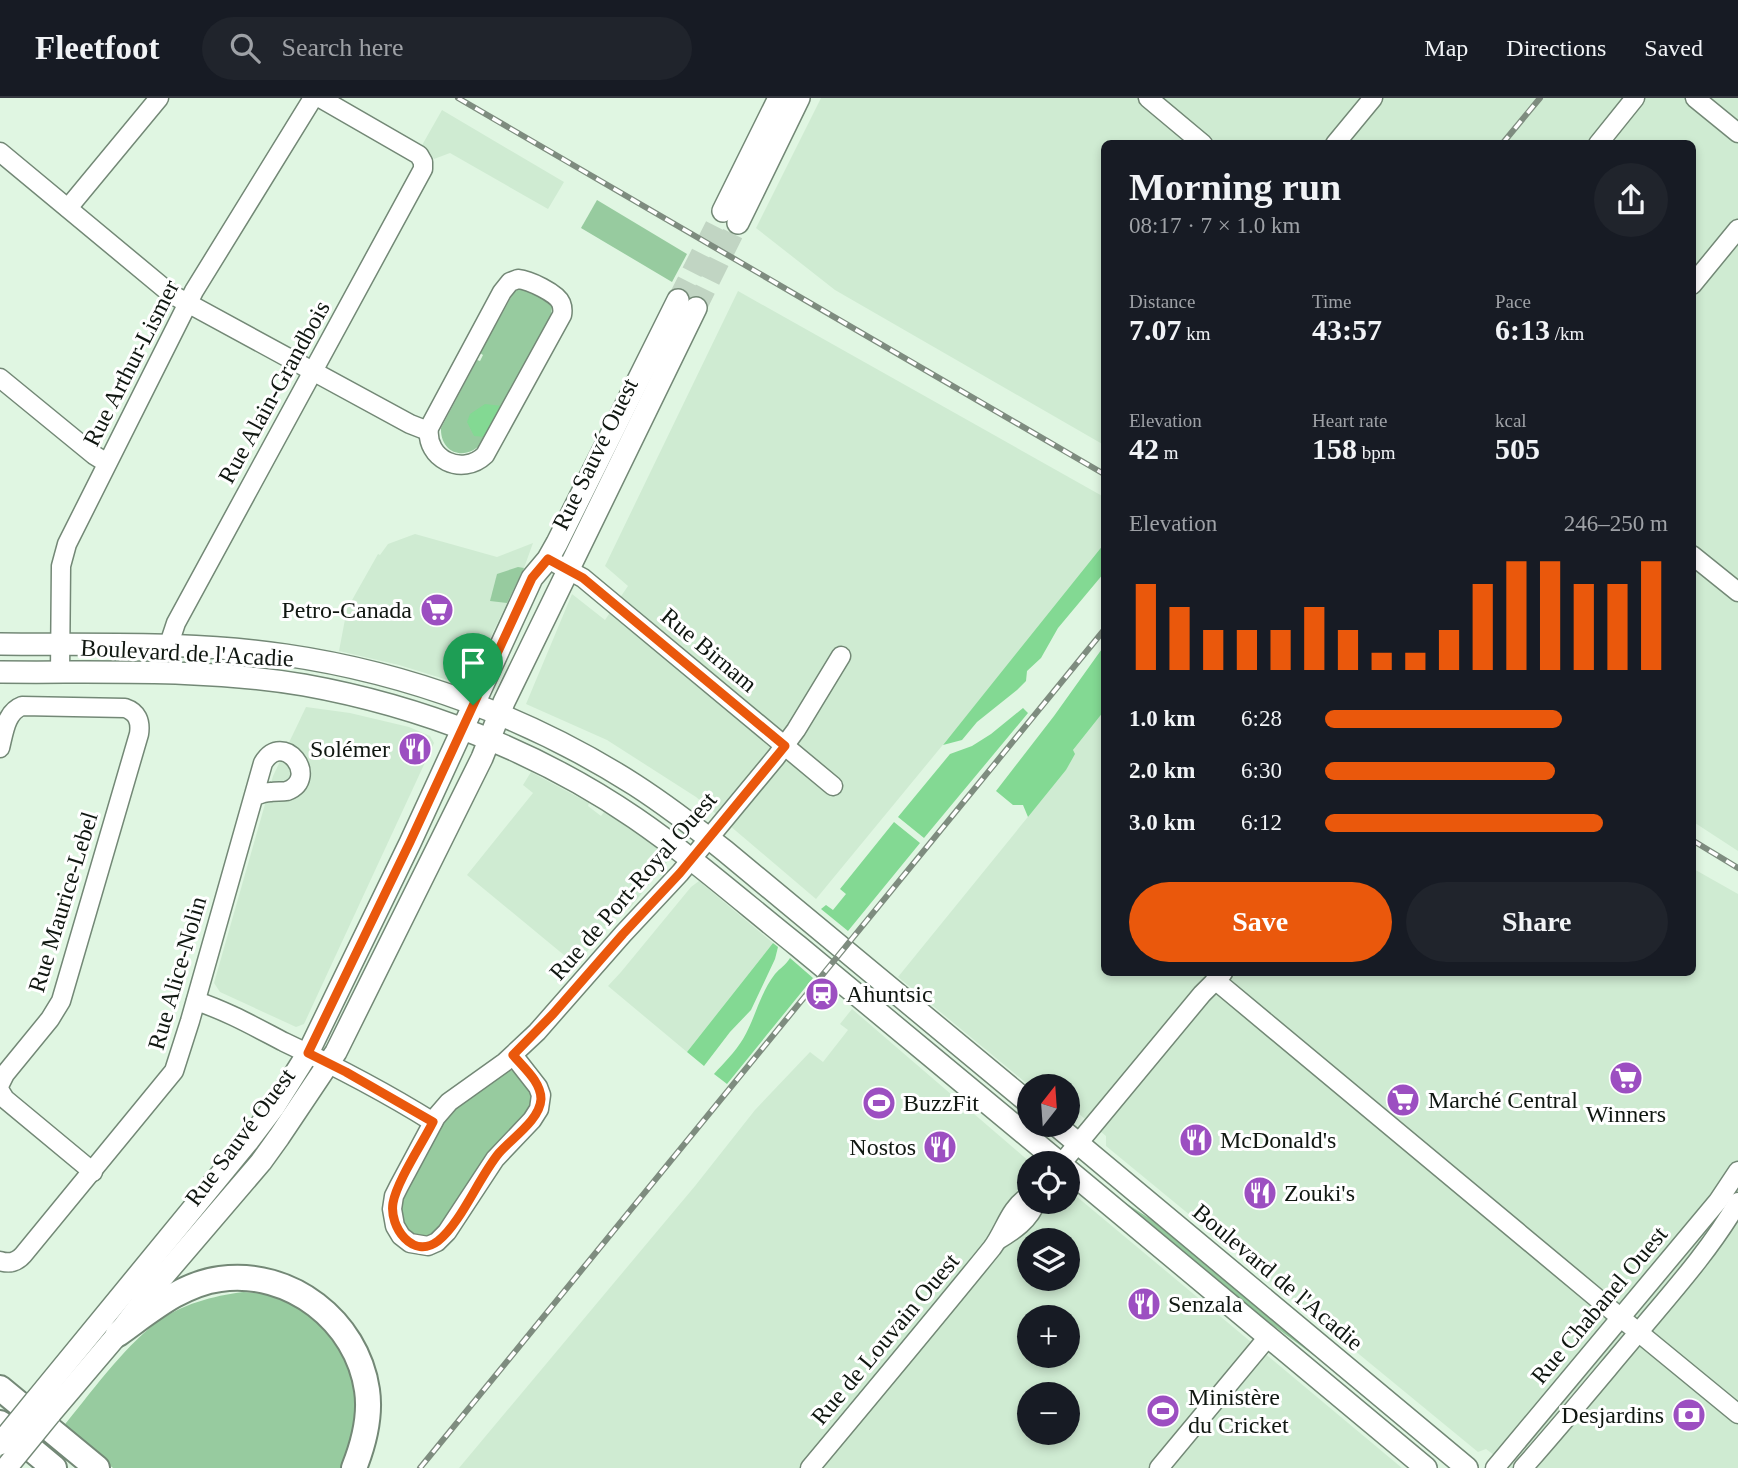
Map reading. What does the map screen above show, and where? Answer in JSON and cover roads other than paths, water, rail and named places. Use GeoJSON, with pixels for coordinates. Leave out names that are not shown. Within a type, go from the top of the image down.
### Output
{"type":"FeatureCollection","features":[{"type":"Feature","properties":{"kind":"highway"},"geometry":{"type":"LineString","coordinates":[[118,1334],[174,1295],[221,1278],[251,1279],[275,1284],[300,1294],[326,1313],[340,1328],[353,1347],[362,1369],[367,1390],[368,1422],[354,1468]]}},
{"type":"Feature","properties":{"kind":"highway"},"geometry":{"type":"LineString","coordinates":[[0,1388],[97,1468]]}},
{"type":"Feature","properties":{"kind":"highway"},"geometry":{"type":"LineString","coordinates":[[0,1423],[54,1468]]}},
{"type":"Feature","properties":{"kind":"main road"},"geometry":{"type":"LineString","coordinates":[[779,98],[730,217],[799,98]]}},
{"type":"Feature","properties":{"kind":"main road","name":"Rue Sauvé Ouest"},"geometry":{"type":"LineString","coordinates":[[0,1444],[43,1408],[118,1334],[149,1293],[261,1162],[328,1063],[482,758],[499,714],[569,569],[687,304],[548,559],[532,578],[410,842],[308,1053],[274,1107],[43,1408],[6,1468]]}},
{"type":"Feature","properties":{"kind":"main road","name":"Boulevard de l'Acadie"},"geometry":{"type":"LineString","coordinates":[[0,644],[171,646],[261,652],[331,663],[386,676],[499,714],[600,763],[646,792],[709,838],[1017,1093]]}},
{"type":"Feature","properties":{"kind":"main road","name":"Boulevard de l'Acadie"},"geometry":{"type":"LineString","coordinates":[[0,672],[182,674],[274,681],[384,704],[461,729],[539,762],[637,819],[692,860],[1045,1151]]}},
{"type":"Feature","properties":{"kind":"main road","name":"Boulevard de l'Acadie"},"geometry":{"type":"LineString","coordinates":[[1071,1138],[1467,1468]]}},
{"type":"Feature","properties":{"kind":"main road"},"geometry":{"type":"LineString","coordinates":[[1080,1180],[1426,1468]]}},
{"type":"Feature","properties":{"kind":"street"},"geometry":{"type":"LineString","coordinates":[[68,208],[159,98]]}},
{"type":"Feature","properties":{"kind":"street","name":"Rue Arthur-Lismer"},"geometry":{"type":"LineString","coordinates":[[60,673],[63,555],[188,303],[313,98]]}},
{"type":"Feature","properties":{"kind":"street","name":"Rue Alain-Grandbois"},"geometry":{"type":"LineString","coordinates":[[171,646],[176,623],[424,166],[421,157],[415,153],[320,98]]}},
{"type":"Feature","properties":{"kind":"street"},"geometry":{"type":"LineString","coordinates":[[1148,98],[1198,140]]}},
{"type":"Feature","properties":{"kind":"street"},"geometry":{"type":"LineString","coordinates":[[1338,140],[1373,98]]}},
{"type":"Feature","properties":{"kind":"street"},"geometry":{"type":"LineString","coordinates":[[1601,140],[1635,98]]}},
{"type":"Feature","properties":{"kind":"street"},"geometry":{"type":"LineString","coordinates":[[1695,98],[1738,133]]}},
{"type":"Feature","properties":{"kind":"street"},"geometry":{"type":"LineString","coordinates":[[0,152],[171,293],[415,427],[428,431]]}},
{"type":"Feature","properties":{"kind":"street"},"geometry":{"type":"LineString","coordinates":[[1696,280],[1738,229]]}},
{"type":"Feature","properties":{"kind":"street"},"geometry":{"type":"LineString","coordinates":[[515,279],[525,279],[559,299],[563,308],[561,318],[482,458],[467,465],[449,463],[433,449],[428,431],[508,285],[515,279]]}},
{"type":"Feature","properties":{"kind":"street"},"geometry":{"type":"LineString","coordinates":[[0,378],[107,463]]}},
{"type":"Feature","properties":{"kind":"street"},"geometry":{"type":"LineString","coordinates":[[1696,558],[1738,592]]}},
{"type":"Feature","properties":{"kind":"street","name":"Rue Birnam"},"geometry":{"type":"LineString","coordinates":[[548,559],[583,578],[833,786]]}},
{"type":"Feature","properties":{"kind":"street","name":"Rue de Port-Royal Ouest"},"geometry":{"type":"LineString","coordinates":[[513,1055],[540,1091],[540,1104],[535,1116],[500,1152],[461,1213],[437,1242],[428,1246],[416,1245],[405,1239],[397,1230],[393,1216],[394,1196],[433,1122],[453,1099],[513,1055],[692,860],[785,746],[841,656]]}},
{"type":"Feature","properties":{"kind":"street","name":"Rue Maurice-Lebel"},"geometry":{"type":"LineString","coordinates":[[0,748],[10,715],[13,710],[22,706],[121,707],[132,711],[140,724],[61,1001],[55,1013],[5,1074],[0,1084]]}},
{"type":"Feature","properties":{"kind":"street","name":"Rue Alice-Nolin"},"geometry":{"type":"LineString","coordinates":[[0,1261],[11,1262],[21,1258],[174,1071],[255,796]]}},
{"type":"Feature","properties":{"kind":"street"},"geometry":{"type":"LineString","coordinates":[[1072,1151],[1219,977],[1738,1414]]}},
{"type":"Feature","properties":{"kind":"street"},"geometry":{"type":"LineString","coordinates":[[196,1001],[219,1009],[328,1063],[433,1122]]}},
{"type":"Feature","properties":{"kind":"street"},"geometry":{"type":"LineString","coordinates":[[0,1091],[5,1099],[93,1172]]}},
{"type":"Feature","properties":{"kind":"street","name":"Rue Chabanel Ouest"},"geometry":{"type":"LineString","coordinates":[[1495,1468],[1718,1201],[1738,1171]]}},
{"type":"Feature","properties":{"kind":"street","name":"Rue Chabanel Ouest"},"geometry":{"type":"LineString","coordinates":[[1523,1468],[1709,1247],[1738,1202]]}},
{"type":"Feature","properties":{"kind":"street","name":"Rue de Louvain Ouest"},"geometry":{"type":"LineString","coordinates":[[810,1468],[998,1240],[1006,1220],[1017,1207]]}},
{"type":"Feature","properties":{"kind":"street","name":"Rue de Louvain Ouest"},"geometry":{"type":"LineString","coordinates":[[998,1240],[1017,1229],[1029,1214]]}},
{"type":"Feature","properties":{"kind":"street"},"geometry":{"type":"LineString","coordinates":[[1159,1468],[1268,1337]]}},
{"type":"Feature","properties":{"kind":"tunnel"},"geometry":{"type":"LineString","coordinates":[[678,300],[723,211]]}},
{"type":"Feature","properties":{"kind":"tunnel"},"geometry":{"type":"LineString","coordinates":[[696,308],[738,223]]}},
{"type":"Feature","properties":{"kind":"railway"},"geometry":{"type":"LineString","coordinates":[[458,98],[1101,472]]}},
{"type":"Feature","properties":{"kind":"railway"},"geometry":{"type":"LineString","coordinates":[[1505,140],[1540,98]]}},
{"type":"Feature","properties":{"kind":"railway"},"geometry":{"type":"LineString","coordinates":[[420,1468],[1101,634]]}},
{"type":"Feature","properties":{"kind":"railway"},"geometry":{"type":"LineString","coordinates":[[1696,842],[1738,868]]}},
{"type":"Feature","properties":{"kind":"place","name":"Petro-Canada"},"geometry":{"type":"Point","coordinates":[437,610]}},
{"type":"Feature","properties":{"kind":"place","name":"Solémer"},"geometry":{"type":"Point","coordinates":[415,749]}},
{"type":"Feature","properties":{"kind":"place","name":"Ahuntsic"},"geometry":{"type":"Point","coordinates":[822,994]}},
{"type":"Feature","properties":{"kind":"place","name":"Winners"},"geometry":{"type":"Point","coordinates":[1626,1078]}},
{"type":"Feature","properties":{"kind":"place","name":"Marché Central"},"geometry":{"type":"Point","coordinates":[1403,1100]}},
{"type":"Feature","properties":{"kind":"place","name":"BuzzFit"},"geometry":{"type":"Point","coordinates":[879,1103]}},
{"type":"Feature","properties":{"kind":"place","name":"McDonald's"},"geometry":{"type":"Point","coordinates":[1196,1140]}},
{"type":"Feature","properties":{"kind":"place","name":"Nostos"},"geometry":{"type":"Point","coordinates":[940,1147]}},
{"type":"Feature","properties":{"kind":"place","name":"Zouki's"},"geometry":{"type":"Point","coordinates":[1260,1193]}},
{"type":"Feature","properties":{"kind":"place","name":"Senzala"},"geometry":{"type":"Point","coordinates":[1144,1304]}},
{"type":"Feature","properties":{"kind":"place","name":"Ministère du Cricket"},"geometry":{"type":"Point","coordinates":[1163,1411]}},
{"type":"Feature","properties":{"kind":"place","name":"Desjardins"},"geometry":{"type":"Point","coordinates":[1689,1415]}}]}
